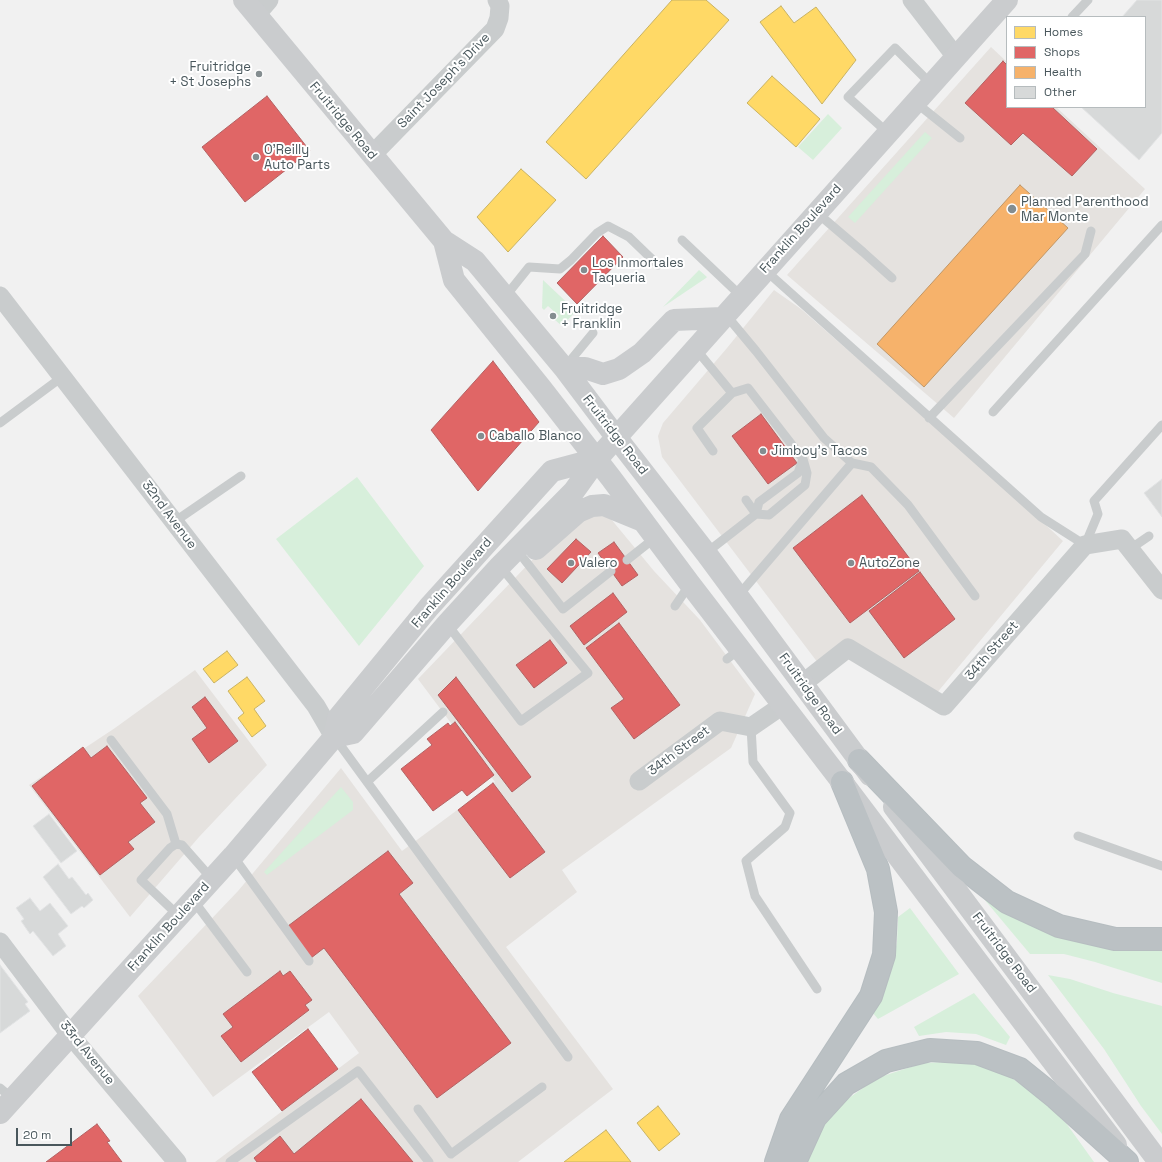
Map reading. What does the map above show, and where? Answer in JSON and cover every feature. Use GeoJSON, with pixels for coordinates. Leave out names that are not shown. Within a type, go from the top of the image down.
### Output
{"type":"FeatureCollection","features":[{"type":"Feature","properties":{"kind":"highway"},"geometry":{"type":"LineString","coordinates":[[859,760],[962,867],[1007,902],[1059,926],[1115,939],[1162,939]]}},
{"type":"Feature","properties":{"kind":"highway"},"geometry":{"type":"LineString","coordinates":[[776,1162],[791,1119],[871,996],[884,955],[886,912],[878,869],[842,782]]}},
{"type":"Feature","properties":{"kind":"highway"},"geometry":{"type":"LineString","coordinates":[[795,1162],[815,1118],[846,1084],[886,1061],[930,1050],[977,1053],[1020,1070],[1056,1098],[1128,1162]]}},
{"type":"Feature","properties":{"kind":"main road","name":"Franklin Boulevard"},"geometry":{"type":"LineString","coordinates":[[334,736],[353,732],[447,624],[500,566],[574,491],[597,459],[616,437],[1007,0]]}},
{"type":"Feature","properties":{"kind":"main road","name":"Fruitridge Road"},"geometry":{"type":"LineString","coordinates":[[256,5],[372,155],[444,241],[475,261],[564,368],[706,553],[802,684],[1155,1156]]}},
{"type":"Feature","properties":{"kind":"main road","name":"Fruitridge Road"},"geometry":{"type":"LineString","coordinates":[[444,241],[454,280],[597,459],[690,584],[733,654],[784,705],[1128,1162]]}},
{"type":"Feature","properties":{"kind":"main road"},"geometry":{"type":"LineString","coordinates":[[564,368],[585,368],[603,374],[619,369],[642,353],[674,320],[723,316]]}},
{"type":"Feature","properties":{"kind":"main road","name":"Franklin Boulevard"},"geometry":{"type":"LineString","coordinates":[[4,1100],[71,1036],[233,856],[334,736],[338,718],[429,607],[552,471],[597,459]]}},
{"type":"Feature","properties":{"kind":"main road"},"geometry":{"type":"LineString","coordinates":[[500,566],[524,559],[578,512],[592,506],[604,505],[649,529]]}},
{"type":"Feature","properties":{"kind":"street","name":"Saint Joseph's Drive"},"geometry":{"type":"LineString","coordinates":[[372,155],[495,29],[499,18],[500,6],[497,0]]}},
{"type":"Feature","properties":{"kind":"street"},"geometry":{"type":"LineString","coordinates":[[912,0],[956,57]]}},
{"type":"Feature","properties":{"kind":"street","name":"32nd Avenue"},"geometry":{"type":"LineString","coordinates":[[0,296],[316,706],[334,736]]}},
{"type":"Feature","properties":{"kind":"street"},"geometry":{"type":"LineString","coordinates":[[1085,545],[1122,539],[1162,590]]}},
{"type":"Feature","properties":{"kind":"street","name":"34th Street"},"geometry":{"type":"LineString","coordinates":[[802,684],[848,648],[944,706],[1085,545]]}},
{"type":"Feature","properties":{"kind":"street"},"geometry":{"type":"LineString","coordinates":[[751,727],[784,705]]}},
{"type":"Feature","properties":{"kind":"street","name":"34th Street"},"geometry":{"type":"LineString","coordinates":[[639,781],[720,721],[751,727]]}},
{"type":"Feature","properties":{"kind":"street","name":"33rd Avenue"},"geometry":{"type":"LineString","coordinates":[[0,942],[71,1036],[177,1162]]}},
{"type":"Feature","properties":{"kind":"lane"},"geometry":{"type":"LineString","coordinates":[[1073,16],[1088,0]]}},
{"type":"Feature","properties":{"kind":"lane"},"geometry":{"type":"LineString","coordinates":[[888,133],[848,97],[895,48],[931,84]]}},
{"type":"Feature","properties":{"kind":"lane"},"geometry":{"type":"LineString","coordinates":[[915,102],[960,138]]}},
{"type":"Feature","properties":{"kind":"lane"},"geometry":{"type":"LineString","coordinates":[[816,212],[892,278]]}},
{"type":"Feature","properties":{"kind":"lane"},"geometry":{"type":"LineString","coordinates":[[993,412],[1162,225]]}},
{"type":"Feature","properties":{"kind":"lane"},"geometry":{"type":"LineString","coordinates":[[505,297],[529,267],[560,269],[571,260],[597,233],[608,226],[628,237],[658,265]]}},
{"type":"Feature","properties":{"kind":"lane"},"geometry":{"type":"LineString","coordinates":[[929,418],[1085,254],[1091,231]]}},
{"type":"Feature","properties":{"kind":"lane"},"geometry":{"type":"LineString","coordinates":[[682,240],[742,296]]}},
{"type":"Feature","properties":{"kind":"lane"},"geometry":{"type":"LineString","coordinates":[[764,270],[1041,517],[1085,545],[1098,514],[1094,500],[1162,425]]}},
{"type":"Feature","properties":{"kind":"lane"},"geometry":{"type":"LineString","coordinates":[[723,316],[756,351],[824,438],[852,463],[871,466],[908,505],[975,596]]}},
{"type":"Feature","properties":{"kind":"lane"},"geometry":{"type":"LineString","coordinates":[[564,368],[592,333]]}},
{"type":"Feature","properties":{"kind":"lane"},"geometry":{"type":"LineString","coordinates":[[695,348],[732,393]]}},
{"type":"Feature","properties":{"kind":"lane"},"geometry":{"type":"LineString","coordinates":[[0,423],[62,377]]}},
{"type":"Feature","properties":{"kind":"lane"},"geometry":{"type":"LineString","coordinates":[[713,451],[697,428],[732,393],[748,388],[803,459],[807,473],[805,485],[769,515],[756,514]]}},
{"type":"Feature","properties":{"kind":"lane"},"geometry":{"type":"LineString","coordinates":[[706,553],[756,514],[759,502],[798,473],[803,459]]}},
{"type":"Feature","properties":{"kind":"lane"},"geometry":{"type":"LineString","coordinates":[[738,596],[852,463]]}},
{"type":"Feature","properties":{"kind":"lane"},"geometry":{"type":"LineString","coordinates":[[174,522],[241,476]]}},
{"type":"Feature","properties":{"kind":"lane"},"geometry":{"type":"LineString","coordinates":[[746,500],[756,514]]}},
{"type":"Feature","properties":{"kind":"lane"},"geometry":{"type":"LineString","coordinates":[[627,560],[649,529]]}},
{"type":"Feature","properties":{"kind":"lane"},"geometry":{"type":"LineString","coordinates":[[1130,549],[1149,536]]}},
{"type":"Feature","properties":{"kind":"lane"},"geometry":{"type":"LineString","coordinates":[[524,559],[563,609],[611,571]]}},
{"type":"Feature","properties":{"kind":"lane"},"geometry":{"type":"LineString","coordinates":[[447,624],[521,721],[588,673],[500,566]]}},
{"type":"Feature","properties":{"kind":"lane"},"geometry":{"type":"LineString","coordinates":[[675,606],[690,584]]}},
{"type":"Feature","properties":{"kind":"lane"},"geometry":{"type":"LineString","coordinates":[[367,782],[444,712]]}},
{"type":"Feature","properties":{"kind":"lane"},"geometry":{"type":"LineString","coordinates":[[751,727],[753,762],[790,813],[784,827],[746,861],[755,896],[817,989]]}},
{"type":"Feature","properties":{"kind":"lane"},"geometry":{"type":"LineString","coordinates":[[334,736],[568,1057]]}},
{"type":"Feature","properties":{"kind":"lane"},"geometry":{"type":"LineString","coordinates":[[111,740],[167,814],[176,844]]}},
{"type":"Feature","properties":{"kind":"lane"},"geometry":{"type":"LineString","coordinates":[[1078,836],[1162,866]]}},
{"type":"Feature","properties":{"kind":"lane"},"geometry":{"type":"LineString","coordinates":[[179,916],[141,880],[170,848],[176,844],[182,845],[212,879]]}},
{"type":"Feature","properties":{"kind":"lane"},"geometry":{"type":"LineString","coordinates":[[233,856],[309,961]]}},
{"type":"Feature","properties":{"kind":"lane"},"geometry":{"type":"LineString","coordinates":[[193,900],[247,972]]}},
{"type":"Feature","properties":{"kind":"lane"},"geometry":{"type":"LineString","coordinates":[[230,1162],[358,1071],[429,1162]]}},
{"type":"Feature","properties":{"kind":"lane"},"geometry":{"type":"LineString","coordinates":[[418,1109],[451,1154],[542,1086]]}},
{"type":"Feature","properties":{"kind":"shaded area"},"geometry":{"type":"Polygon","coordinates":[[[991,47],[1006,61],[1006,108],[1057,108],[1145,189],[954,418],[787,275],[991,47]]]}},
{"type":"Feature","properties":{"kind":"shaded area"},"geometry":{"type":"Polygon","coordinates":[[[774,290],[801,309],[1010,492],[1063,541],[936,694],[850,643],[818,663],[662,457],[658,436],[663,423],[774,290]]]}},
{"type":"Feature","properties":{"kind":"shaded area"},"geometry":{"type":"Polygon","coordinates":[[[601,515],[611,519],[654,571],[700,620],[755,694],[731,748],[562,870],[577,892],[506,947],[613,1089],[518,1162],[215,1162],[359,1053],[329,1012],[213,1097],[138,996],[238,891],[341,768],[402,851],[495,782],[418,679],[538,554],[579,518],[601,515]]]}},
{"type":"Feature","properties":{"kind":"shaded area"},"geometry":{"type":"Polygon","coordinates":[[[195,670],[267,765],[199,837],[130,917],[29,785],[115,728],[195,670]]]}},
{"type":"Feature","properties":{"kind":"green space"},"geometry":{"type":"Polygon","coordinates":[[[828,114],[842,128],[813,160],[798,147],[828,114]]]}},
{"type":"Feature","properties":{"kind":"green space"},"geometry":{"type":"Polygon","coordinates":[[[925,132],[932,138],[855,223],[848,217],[925,132]]]}},
{"type":"Feature","properties":{"kind":"green space"},"geometry":{"type":"Polygon","coordinates":[[[699,270],[707,277],[663,307],[699,270]]]}},
{"type":"Feature","properties":{"kind":"green space"},"geometry":{"type":"Polygon","coordinates":[[[543,280],[576,311],[562,326],[555,320],[559,316],[548,306],[544,310],[542,308],[543,280]]]}},
{"type":"Feature","properties":{"kind":"green space"},"geometry":{"type":"Polygon","coordinates":[[[357,477],[424,566],[359,646],[276,539],[357,477]]]}},
{"type":"Feature","properties":{"kind":"green space"},"geometry":{"type":"Polygon","coordinates":[[[341,787],[353,802],[353,810],[267,875],[264,872],[341,787]]]}},
{"type":"Feature","properties":{"kind":"green space"},"geometry":{"type":"Polygon","coordinates":[[[979,893],[1002,905],[1162,944],[1162,983],[1064,954],[1030,954],[979,893]]]}},
{"type":"Feature","properties":{"kind":"green space"},"geometry":{"type":"Polygon","coordinates":[[[910,908],[959,974],[878,1019],[872,1012],[891,971],[897,942],[898,917],[910,908]]]}},
{"type":"Feature","properties":{"kind":"green space"},"geometry":{"type":"Polygon","coordinates":[[[1048,975],[1070,979],[1113,993],[1162,1006],[1162,1134],[1141,1106],[1104,1049],[1048,975]]]}},
{"type":"Feature","properties":{"kind":"green space"},"geometry":{"type":"Polygon","coordinates":[[[974,993],[1010,1037],[1006,1045],[976,1034],[946,1032],[919,1036],[914,1027],[974,993]]]}},
{"type":"Feature","properties":{"kind":"green space"},"geometry":{"type":"Polygon","coordinates":[[[966,1061],[1008,1075],[1042,1100],[1066,1123],[1094,1162],[804,1162],[821,1125],[842,1103],[877,1078],[923,1063],[966,1061]]]}},
{"type":"Feature","properties":{"kind":"building: Homes"},"geometry":{"type":"Polygon","coordinates":[[[672,0],[706,0],[729,20],[586,179],[546,142],[672,0]]]}},
{"type":"Feature","properties":{"kind":"building: Homes"},"geometry":{"type":"Polygon","coordinates":[[[781,6],[794,23],[816,7],[856,60],[822,104],[760,22],[781,6]]]}},
{"type":"Feature","properties":{"kind":"building: Homes"},"geometry":{"type":"Polygon","coordinates":[[[772,76],[820,119],[796,147],[747,103],[772,76]]]}},
{"type":"Feature","properties":{"kind":"building: Homes"},"geometry":{"type":"Polygon","coordinates":[[[521,169],[556,200],[508,252],[477,217],[521,169]]]}},
{"type":"Feature","properties":{"kind":"building: Homes"},"geometry":{"type":"Polygon","coordinates":[[[227,651],[238,665],[214,683],[203,669],[227,651]]]}},
{"type":"Feature","properties":{"kind":"building: Homes"},"geometry":{"type":"Polygon","coordinates":[[[247,677],[265,701],[254,709],[266,726],[252,737],[238,718],[244,713],[228,691],[247,677]]]}},
{"type":"Feature","properties":{"kind":"building: Homes"},"geometry":{"type":"Polygon","coordinates":[[[658,1106],[680,1134],[659,1151],[637,1123],[658,1106]]]}},
{"type":"Feature","properties":{"kind":"building: Homes"},"geometry":{"type":"Polygon","coordinates":[[[606,1130],[631,1162],[564,1162],[606,1130]]]}},
{"type":"Feature","properties":{"kind":"building: Shops"},"geometry":{"type":"Polygon","coordinates":[[[1003,61],[1006,64],[1006,108],[1053,108],[1097,149],[1072,176],[1023,133],[1011,145],[965,103],[1003,61]]]}},
{"type":"Feature","properties":{"kind":"building: Shops"},"geometry":{"type":"Polygon","coordinates":[[[267,96],[310,151],[245,202],[202,147],[267,96]]]}},
{"type":"Feature","properties":{"kind":"building: Shops"},"geometry":{"type":"Polygon","coordinates":[[[603,236],[623,257],[577,304],[557,283],[603,236]]]}},
{"type":"Feature","properties":{"kind":"building: Shops"},"geometry":{"type":"Polygon","coordinates":[[[493,361],[539,422],[478,491],[431,430],[493,361]]]}},
{"type":"Feature","properties":{"kind":"building: Shops"},"geometry":{"type":"Polygon","coordinates":[[[761,414],[797,463],[768,484],[732,436],[761,414]]]}},
{"type":"Feature","properties":{"kind":"building: Shops"},"geometry":{"type":"Polygon","coordinates":[[[862,495],[919,571],[850,623],[793,548],[862,495]]]}},
{"type":"Feature","properties":{"kind":"building: Shops"},"geometry":{"type":"Polygon","coordinates":[[[576,539],[591,552],[562,583],[547,569],[576,539]]]}},
{"type":"Feature","properties":{"kind":"building: Shops"},"geometry":{"type":"Polygon","coordinates":[[[614,542],[638,575],[622,586],[598,553],[614,542]]]}},
{"type":"Feature","properties":{"kind":"building: Shops"},"geometry":{"type":"Polygon","coordinates":[[[920,572],[955,619],[904,658],[869,611],[920,572]]]}},
{"type":"Feature","properties":{"kind":"building: Shops"},"geometry":{"type":"Polygon","coordinates":[[[613,593],[627,612],[584,645],[570,626],[613,593]]]}},
{"type":"Feature","properties":{"kind":"building: Shops"},"geometry":{"type":"Polygon","coordinates":[[[619,623],[680,705],[634,739],[611,708],[624,699],[586,648],[619,623]]]}},
{"type":"Feature","properties":{"kind":"building: Shops"},"geometry":{"type":"Polygon","coordinates":[[[550,640],[567,663],[534,688],[516,665],[550,640]]]}},
{"type":"Feature","properties":{"kind":"building: Shops"},"geometry":{"type":"Polygon","coordinates":[[[456,677],[531,777],[512,792],[438,695],[456,677]]]}},
{"type":"Feature","properties":{"kind":"building: Shops"},"geometry":{"type":"Polygon","coordinates":[[[205,697],[238,741],[209,763],[192,739],[207,728],[192,707],[205,697]]]}},
{"type":"Feature","properties":{"kind":"building: Shops"},"geometry":{"type":"Polygon","coordinates":[[[455,722],[494,775],[467,796],[462,790],[433,811],[401,769],[432,745],[427,739],[448,723],[450,726],[455,722]]]}},
{"type":"Feature","properties":{"kind":"building: Shops"},"geometry":{"type":"Polygon","coordinates":[[[107,746],[147,798],[140,803],[155,822],[128,842],[134,849],[100,875],[32,786],[83,747],[91,758],[107,746]]]}},
{"type":"Feature","properties":{"kind":"building: Shops"},"geometry":{"type":"Polygon","coordinates":[[[493,783],[545,852],[510,878],[458,810],[493,783]]]}},
{"type":"Feature","properties":{"kind":"building: Shops"},"geometry":{"type":"Polygon","coordinates":[[[388,851],[413,883],[399,894],[511,1043],[437,1098],[324,948],[311,958],[288,926],[388,851]]]}},
{"type":"Feature","properties":{"kind":"building: Shops"},"geometry":{"type":"Polygon","coordinates":[[[280,971],[283,976],[290,971],[312,1000],[305,1005],[309,1010],[241,1062],[221,1036],[233,1027],[223,1014],[280,971]]]}},
{"type":"Feature","properties":{"kind":"building: Shops"},"geometry":{"type":"Polygon","coordinates":[[[308,1029],[338,1069],[282,1111],[252,1072],[308,1029]]]}},
{"type":"Feature","properties":{"kind":"building: Shops"},"geometry":{"type":"Polygon","coordinates":[[[361,1099],[413,1162],[257,1162],[254,1158],[280,1136],[294,1154],[361,1099]]]}},
{"type":"Feature","properties":{"kind":"building: Shops"},"geometry":{"type":"Polygon","coordinates":[[[97,1124],[110,1141],[107,1142],[122,1162],[46,1162],[97,1124]]]}},
{"type":"Feature","properties":{"kind":"building: Health"},"geometry":{"type":"Polygon","coordinates":[[[1020,185],[1068,228],[924,387],[877,344],[1020,185]]]}},
{"type":"Feature","properties":{"kind":"building: Other"},"geometry":{"type":"Polygon","coordinates":[[[1137,0],[1162,0],[1162,133],[1139,160],[1082,108],[1146,108],[1146,16],[1123,16],[1137,0]]]}},
{"type":"Feature","properties":{"kind":"building: Other"},"geometry":{"type":"Polygon","coordinates":[[[1162,479],[1162,517],[1144,493],[1162,479]]]}},
{"type":"Feature","properties":{"kind":"building: Other"},"geometry":{"type":"Polygon","coordinates":[[[49,814],[77,851],[61,863],[33,826],[49,814]]]}},
{"type":"Feature","properties":{"kind":"building: Other"},"geometry":{"type":"Polygon","coordinates":[[[58,864],[69,879],[72,877],[86,895],[88,893],[93,900],[84,908],[82,906],[71,914],[43,877],[58,864]]]}},
{"type":"Feature","properties":{"kind":"building: Other"},"geometry":{"type":"Polygon","coordinates":[[[30,898],[40,911],[50,903],[68,926],[58,934],[66,946],[53,956],[33,931],[30,934],[21,921],[24,919],[16,908],[30,898]]]}},
{"type":"Feature","properties":{"kind":"building: Other"},"geometry":{"type":"Polygon","coordinates":[[[0,965],[28,1002],[25,1004],[30,1011],[0,1033],[0,965]]]}},
{"type":"Feature","properties":{"kind":"place","name":"Fruitridge + St Josephs"},"geometry":{"type":"Point","coordinates":[259,74]}},
{"type":"Feature","properties":{"kind":"place","name":"O'Reilly Auto Parts"},"geometry":{"type":"Point","coordinates":[256,157]}},
{"type":"Feature","properties":{"kind":"place","name":"Planned Parenthood Mar Monte"},"geometry":{"type":"Point","coordinates":[1012,209]}},
{"type":"Feature","properties":{"kind":"place","name":"Los Inmortales Taqueria"},"geometry":{"type":"Point","coordinates":[584,270]}},
{"type":"Feature","properties":{"kind":"place","name":"Fruitridge + Franklin"},"geometry":{"type":"Point","coordinates":[553,316]}},
{"type":"Feature","properties":{"kind":"place","name":"Caballo Blanco"},"geometry":{"type":"Point","coordinates":[481,436]}},
{"type":"Feature","properties":{"kind":"place","name":"Jimboy's Tacos"},"geometry":{"type":"Point","coordinates":[763,451]}},
{"type":"Feature","properties":{"kind":"place","name":"Valero"},"geometry":{"type":"Point","coordinates":[571,563]}},
{"type":"Feature","properties":{"kind":"place","name":"AutoZone"},"geometry":{"type":"Point","coordinates":[851,563]}}]}
